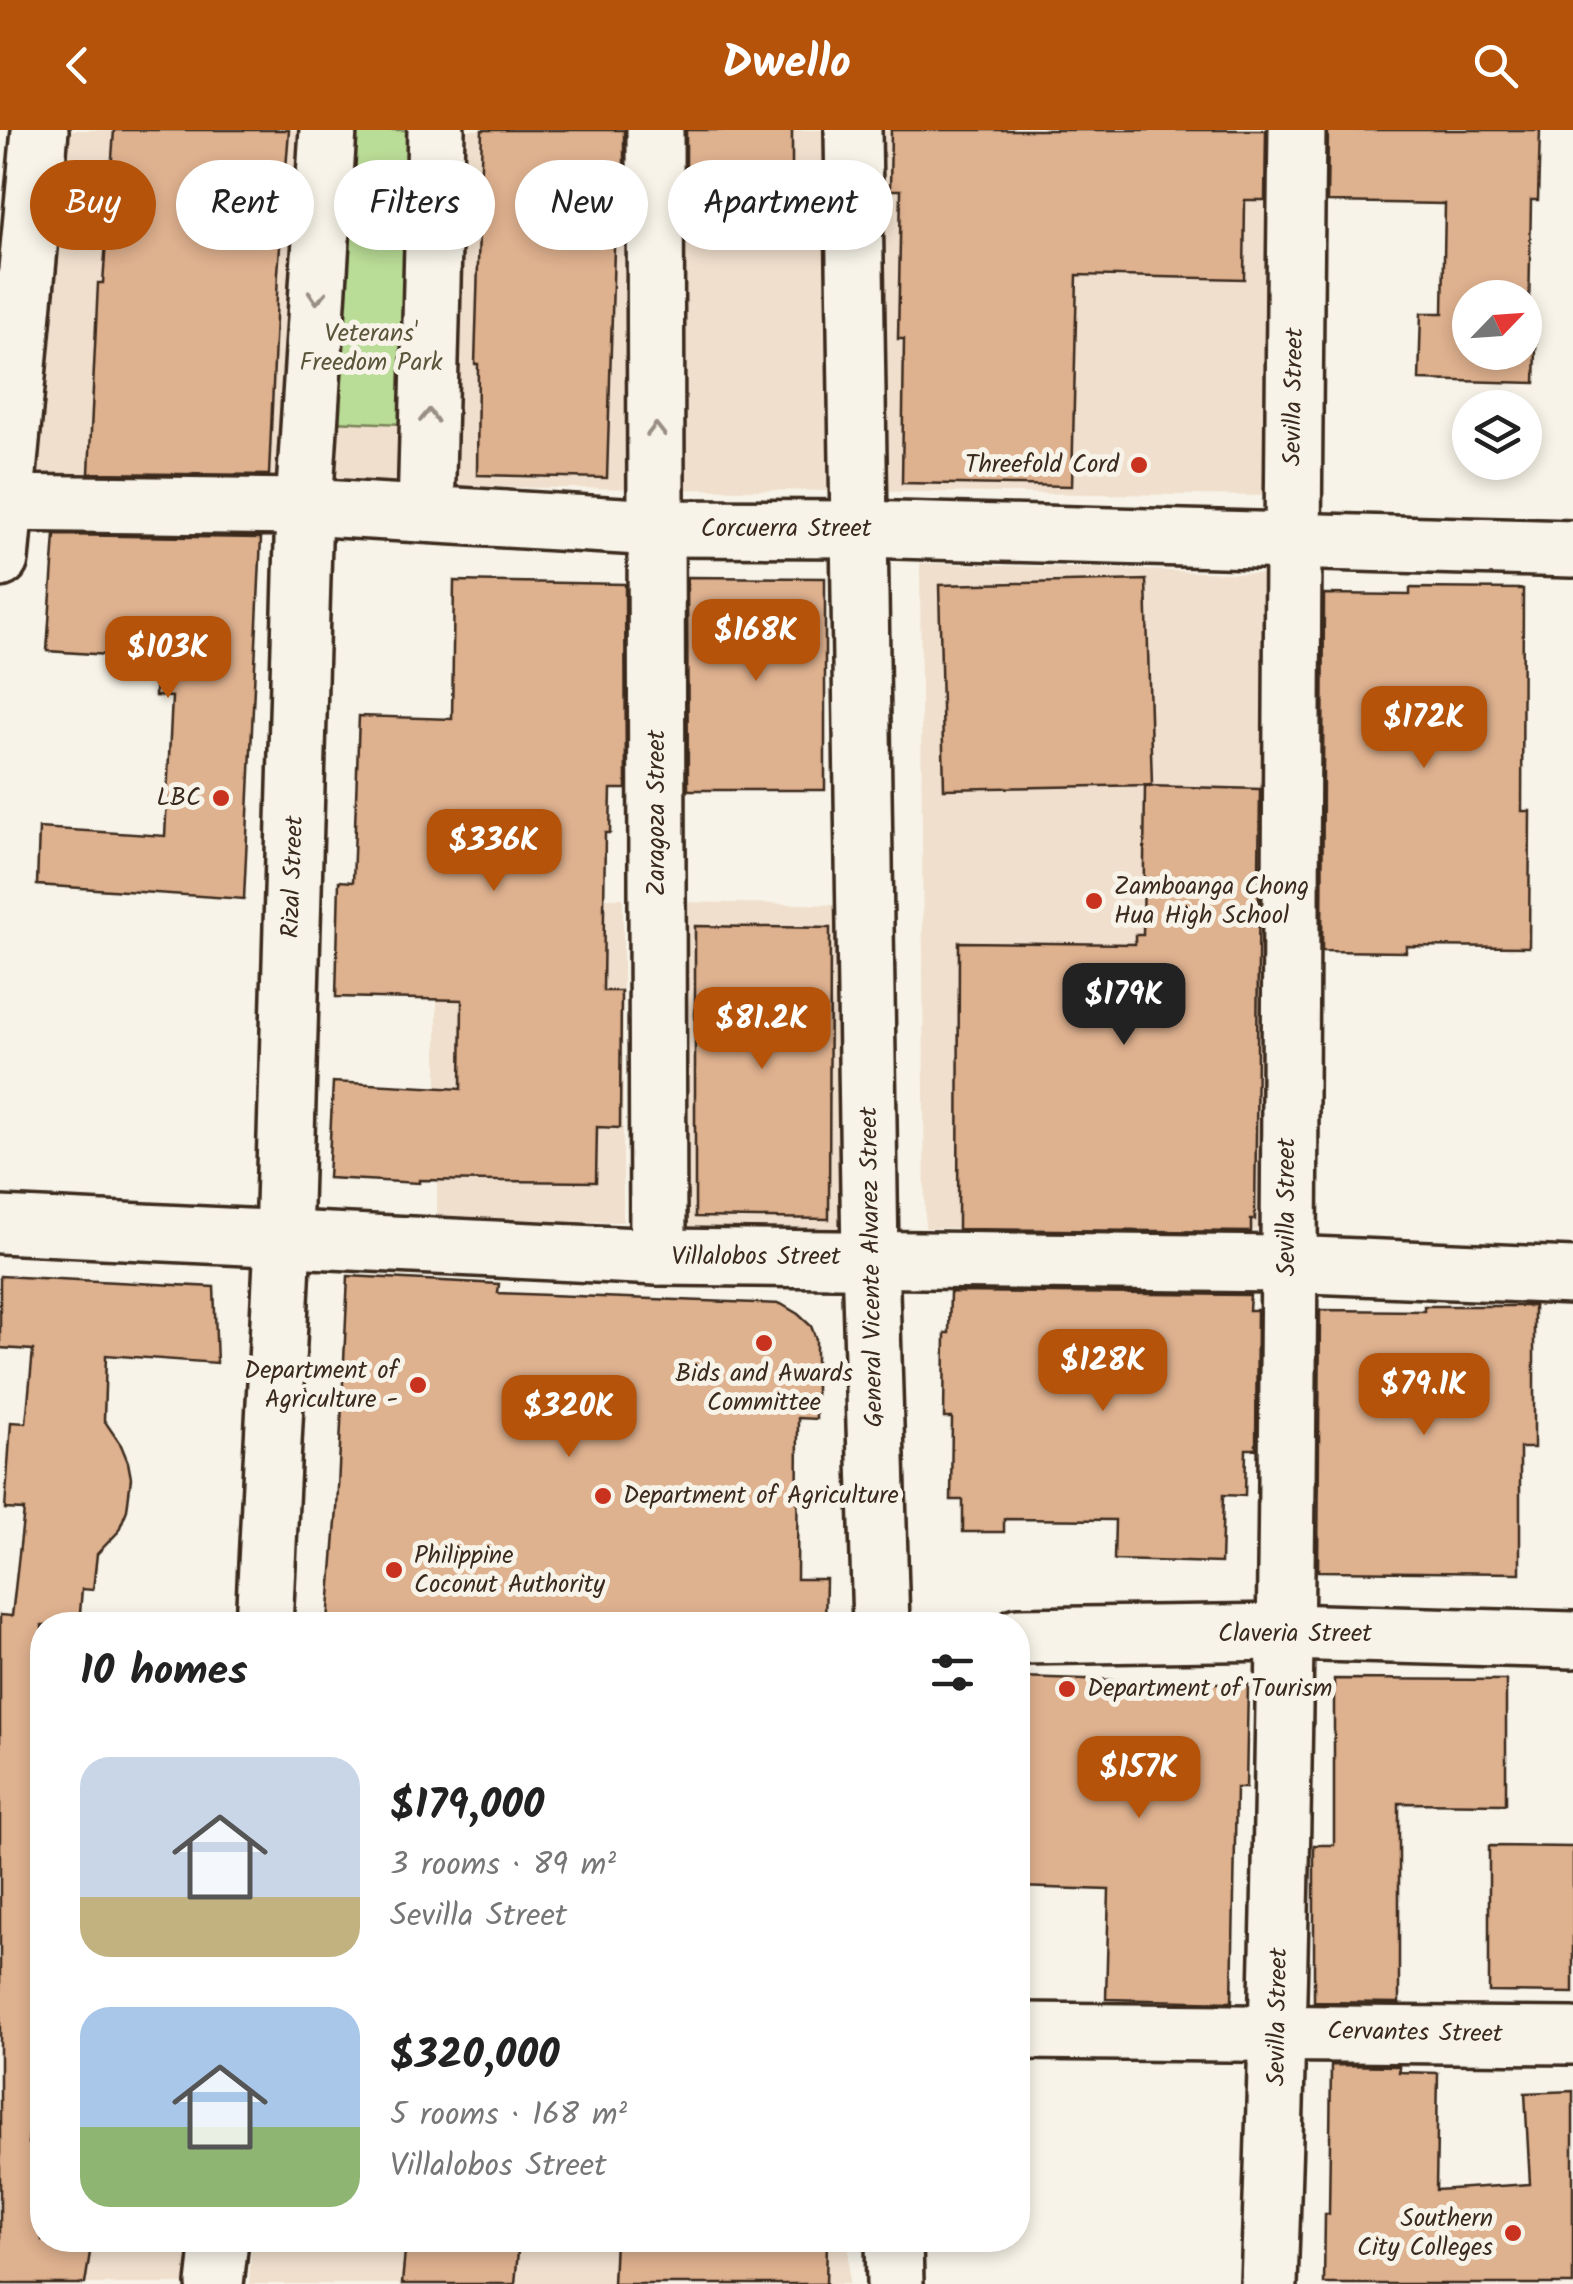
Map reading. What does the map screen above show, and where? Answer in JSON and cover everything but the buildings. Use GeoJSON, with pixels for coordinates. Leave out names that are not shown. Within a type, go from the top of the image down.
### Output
{"type":"FeatureCollection","features":[{"type":"Feature","properties":{"kind":"street"},"geometry":{"type":"LineString","coordinates":[[0,559],[12,310],[40,130]]}},
{"type":"Feature","properties":{"kind":"street","name":"Rizal Street"},"geometry":{"type":"LineString","coordinates":[[265,1612],[283,1240],[304,508],[328,130]]}},
{"type":"Feature","properties":{"kind":"street"},"geometry":{"type":"LineString","coordinates":[[426,514],[436,130]]}},
{"type":"Feature","properties":{"kind":"street","name":"Zaragoza Street"},"geometry":{"type":"LineString","coordinates":[[655,130],[658,1257]]}},
{"type":"Feature","properties":{"kind":"street","name":"General Vicente Alvarez Street"},"geometry":{"type":"LineString","coordinates":[[853,130],[870,1258],[881,1612]]}},
{"type":"Feature","properties":{"kind":"street","name":"Sevilla Street"},"geometry":{"type":"LineString","coordinates":[[1269,2284],[1278,2031],[1284,1632],[1298,130]]}},
{"type":"Feature","properties":{"kind":"street","name":"Corcuerra Street"},"geometry":{"type":"LineString","coordinates":[[2,503],[304,508],[657,528],[861,528],[1573,549]]}},
{"type":"Feature","properties":{"kind":"street","name":"Villalobos Street"},"geometry":{"type":"LineString","coordinates":[[0,1225],[658,1257],[1287,1264],[1573,1276]]}},
{"type":"Feature","properties":{"kind":"street","name":"Claveria Street"},"geometry":{"type":"LineString","coordinates":[[1030,1636],[1284,1632],[1573,1640]]}},
{"type":"Feature","properties":{"kind":"street","name":"Cervantes Street"},"geometry":{"type":"LineString","coordinates":[[1030,2031],[1573,2036]]}},
{"type":"Feature","properties":{"kind":"street"},"geometry":{"type":"LineString","coordinates":[[214,2284],[218,2252]]}},
{"type":"Feature","properties":{"kind":"street"},"geometry":{"type":"LineString","coordinates":[[895,2252],[896,2284]]}},
{"type":"Feature","properties":{"kind":"shaded area"},"geometry":{"type":"Polygon","coordinates":[[[66,130],[1286,130],[1276,496],[33,482],[55,250],[156,250],[156,160],[63,160],[66,130]]]}},
{"type":"Feature","properties":{"kind":"shaded area","name":"Zamboanga Chong Hua High School"},"geometry":{"type":"Polygon","coordinates":[[[920,563],[1267,574],[1263,1230],[925,1228],[920,563]]]}},
{"type":"Feature","properties":{"kind":"shaded area"},"geometry":{"type":"Polygon","coordinates":[[[437,897],[623,898],[623,1222],[437,1221],[437,897]]]}},
{"type":"Feature","properties":{"kind":"shaded area"},"geometry":{"type":"Polygon","coordinates":[[[679,902],[852,905],[849,1228],[676,1226],[679,902]]]}},
{"type":"Feature","properties":{"kind":"shaded area"},"geometry":{"type":"Polygon","coordinates":[[[0,1843],[30,1847],[30,2252],[189,2252],[185,2284],[0,2284],[0,1843]]]}},
{"type":"Feature","properties":{"kind":"shaded area"},"geometry":{"type":"Polygon","coordinates":[[[251,2252],[849,2252],[849,2284],[249,2284],[251,2252]]]}},
{"type":"Feature","properties":{"kind":"green space","name":"Veterans' Freedom Park"},"geometry":{"type":"Polygon","coordinates":[[[347,130],[414,130],[413,160],[345,160],[347,130]]]}},
{"type":"Feature","properties":{"kind":"green space","name":"Veterans' Freedom Park"},"geometry":{"type":"Polygon","coordinates":[[[341,250],[410,250],[403,424],[332,421],[341,250]]]}},
{"type":"Feature","properties":{"kind":"place","name":"Threefold Cord"},"geometry":{"type":"Point","coordinates":[1139,465]}},
{"type":"Feature","properties":{"kind":"place","name":"LBC"},"geometry":{"type":"Point","coordinates":[221,798]}},
{"type":"Feature","properties":{"kind":"place","name":"Zamboanga Chong Hua High School"},"geometry":{"type":"Point","coordinates":[1094,901]}},
{"type":"Feature","properties":{"kind":"place","name":"Bids and Awards Committee"},"geometry":{"type":"Point","coordinates":[764,1343]}},
{"type":"Feature","properties":{"kind":"place","name":"Department of Agriculture -"},"geometry":{"type":"Point","coordinates":[418,1385]}},
{"type":"Feature","properties":{"kind":"place","name":"Department of Agriculture"},"geometry":{"type":"Point","coordinates":[603,1496]}},
{"type":"Feature","properties":{"kind":"place","name":"Philippine Coconut Authority"},"geometry":{"type":"Point","coordinates":[394,1570]}},
{"type":"Feature","properties":{"kind":"place","name":"Department of Tourism"},"geometry":{"type":"Point","coordinates":[1067,1689]}},
{"type":"Feature","properties":{"kind":"place","name":"Southern City Colleges"},"geometry":{"type":"Point","coordinates":[1513,2233]}}]}
